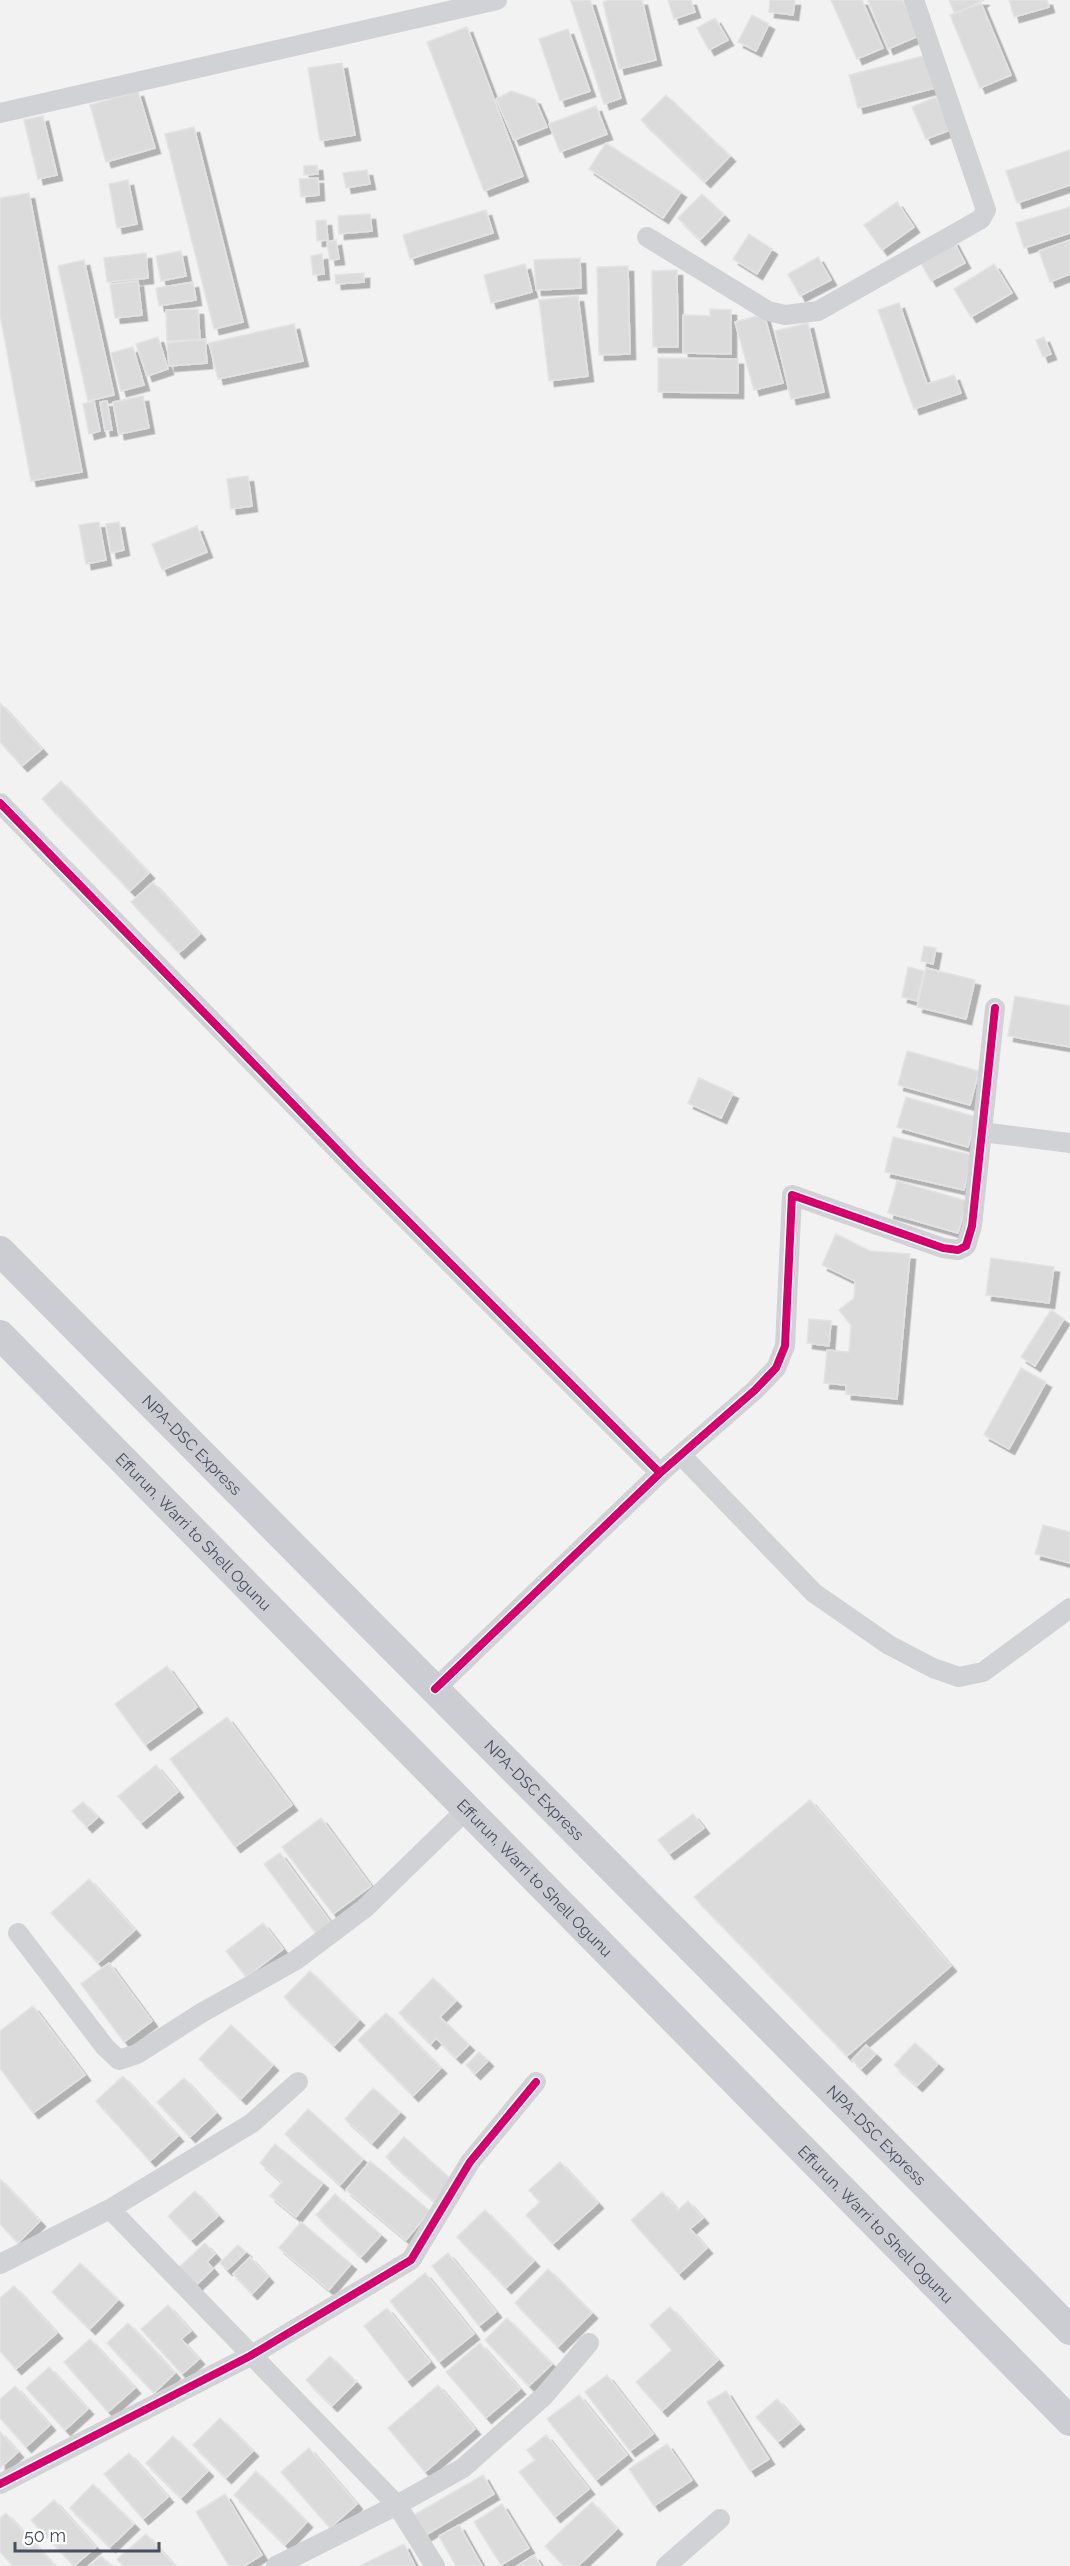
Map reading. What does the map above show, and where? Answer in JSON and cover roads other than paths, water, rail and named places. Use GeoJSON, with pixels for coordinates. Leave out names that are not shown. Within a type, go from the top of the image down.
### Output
{"type":"FeatureCollection","features":[{"type":"Feature","properties":{"kind":"main road","name":"NPA-DSC Express"},"geometry":{"type":"LineString","coordinates":[[0,1251],[1070,2330]]}},
{"type":"Feature","properties":{"kind":"main road","name":"Effurun, Warri to Shell Ogunu"},"geometry":{"type":"LineString","coordinates":[[0,1335],[1070,2421]]}},
{"type":"Feature","properties":{"kind":"street"},"geometry":{"type":"LineString","coordinates":[[0,113],[497,0]]}},
{"type":"Feature","properties":{"kind":"street"},"geometry":{"type":"LineString","coordinates":[[647,237],[768,311],[785,315],[818,311],[981,219],[986,210],[914,0]]}},
{"type":"Feature","properties":{"kind":"street"},"geometry":{"type":"LineString","coordinates":[[0,803],[357,1170],[660,1473]]}},
{"type":"Feature","properties":{"kind":"street"},"geometry":{"type":"LineString","coordinates":[[435,1689],[660,1473],[755,1390],[776,1368],[785,1346],[792,1195],[943,1248],[958,1250],[966,1246],[972,1226],[995,1008]]}},
{"type":"Feature","properties":{"kind":"street"},"geometry":{"type":"LineString","coordinates":[[982,1132],[1070,1143]]}},
{"type":"Feature","properties":{"kind":"street"},"geometry":{"type":"LineString","coordinates":[[681,1455],[814,1593],[889,1645],[933,1668],[959,1677],[982,1672],[1070,1608]]}},
{"type":"Feature","properties":{"kind":"street"},"geometry":{"type":"LineString","coordinates":[[18,1933],[105,2047],[119,2060],[137,2054],[203,2012],[296,1960],[366,1908],[466,1810]]}},
{"type":"Feature","properties":{"kind":"street"},"geometry":{"type":"LineString","coordinates":[[0,2264],[110,2209],[252,2122],[298,2082]]}},
{"type":"Feature","properties":{"kind":"street"},"geometry":{"type":"LineString","coordinates":[[0,2484],[250,2356],[411,2260],[470,2162],[536,2082]]}},
{"type":"Feature","properties":{"kind":"street"},"geometry":{"type":"LineString","coordinates":[[110,2209],[250,2356],[397,2505],[435,2566]]}},
{"type":"Feature","properties":{"kind":"street"},"geometry":{"type":"LineString","coordinates":[[276,2566],[397,2505],[463,2468],[544,2396],[589,2343]]}},
{"type":"Feature","properties":{"kind":"street"},"geometry":{"type":"LineString","coordinates":[[666,2566],[720,2519]]}}]}
